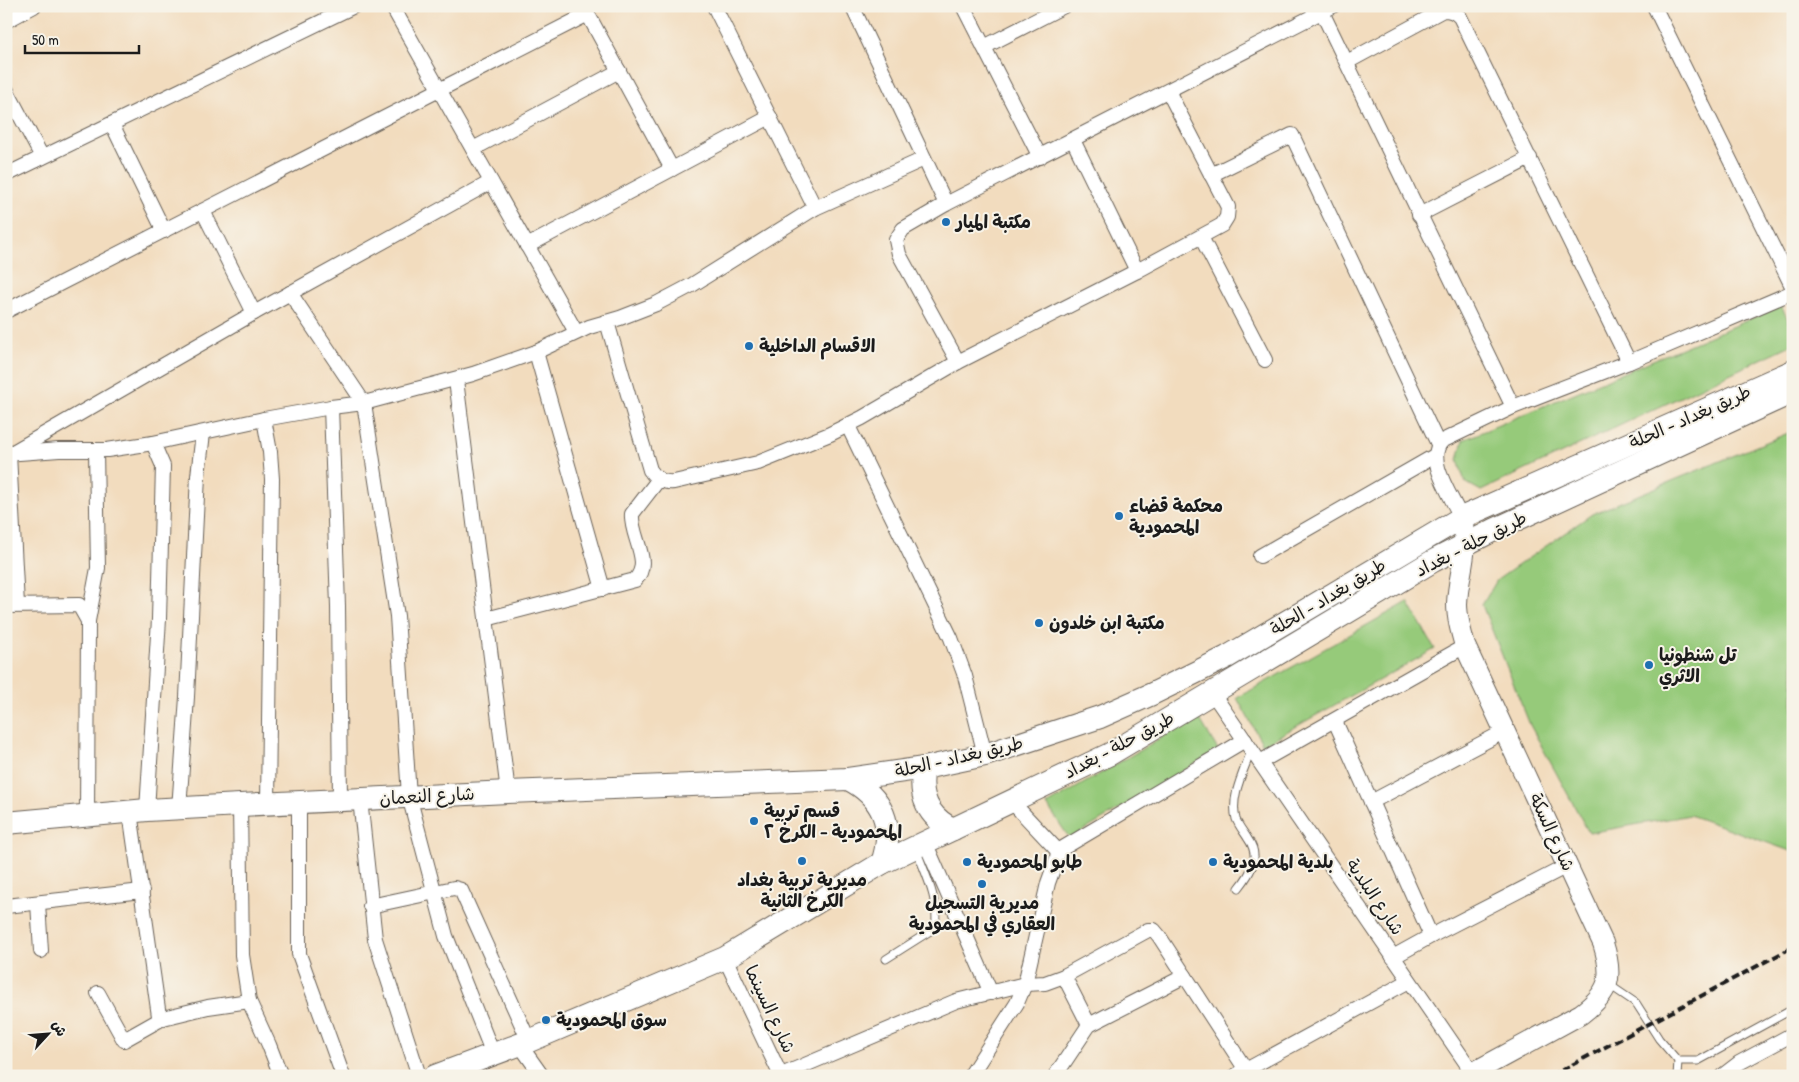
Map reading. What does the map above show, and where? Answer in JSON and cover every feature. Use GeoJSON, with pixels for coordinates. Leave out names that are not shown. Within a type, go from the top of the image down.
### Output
{"type":"FeatureCollection","features":[{"type":"Feature","properties":{"kind":"main road","name":"طريق بغداد - الحلة"},"geometry":{"type":"LineString","coordinates":[[848,779],[924,768],[985,754],[1100,717],[1227,657],[1461,518],[1793,371]]}},
{"type":"Feature","properties":{"kind":"main road","name":"طريق حلة - بغداد"},"geometry":{"type":"LineString","coordinates":[[435,1076],[524,1043],[725,958],[882,863],[1110,754],[1433,561],[1793,392]]}},
{"type":"Feature","properties":{"kind":"main road"},"geometry":{"type":"LineString","coordinates":[[924,768],[922,789],[929,809],[935,818],[953,829]]}},
{"type":"Feature","properties":{"kind":"main road","name":"شارع النعمان"},"geometry":{"type":"LineString","coordinates":[[6,823],[139,811],[409,796],[848,779]]}},
{"type":"Feature","properties":{"kind":"main road"},"geometry":{"type":"LineString","coordinates":[[848,779],[869,793],[877,802],[883,814],[887,838],[882,863]]}},
{"type":"Feature","properties":{"kind":"street"},"geometry":{"type":"LineString","coordinates":[[6,21],[34,6]]}},
{"type":"Feature","properties":{"kind":"street"},"geometry":{"type":"LineString","coordinates":[[6,175],[354,6]]}},
{"type":"Feature","properties":{"kind":"street"},"geometry":{"type":"LineString","coordinates":[[392,6],[576,332]]}},
{"type":"Feature","properties":{"kind":"street"},"geometry":{"type":"LineString","coordinates":[[714,6],[815,208]]}},
{"type":"Feature","properties":{"kind":"street"},"geometry":{"type":"LineString","coordinates":[[852,6],[946,204]]}},
{"type":"Feature","properties":{"kind":"street"},"geometry":{"type":"LineString","coordinates":[[963,6],[1040,158]]}},
{"type":"Feature","properties":{"kind":"street"},"geometry":{"type":"LineString","coordinates":[[984,47],[1064,6]]}},
{"type":"Feature","properties":{"kind":"street"},"geometry":{"type":"LineString","coordinates":[[1260,556],[1437,450],[1446,438],[1513,407],[1629,362],[1791,282],[1654,6]]}},
{"type":"Feature","properties":{"kind":"street"},"geometry":{"type":"LineString","coordinates":[[958,362],[899,254],[896,240],[903,229],[946,204],[1168,92],[1322,8],[1419,215],[1513,407]]}},
{"type":"Feature","properties":{"kind":"street"},"geometry":{"type":"LineString","coordinates":[[6,311],[439,90],[586,10],[672,169]]}},
{"type":"Feature","properties":{"kind":"street"},"geometry":{"type":"LineString","coordinates":[[1347,62],[1443,10],[1452,11],[1460,18],[1629,362]]}},
{"type":"Feature","properties":{"kind":"street"},"geometry":{"type":"LineString","coordinates":[[473,149],[619,71]]}},
{"type":"Feature","properties":{"kind":"street"},"geometry":{"type":"LineString","coordinates":[[6,90],[42,157]]}},
{"type":"Feature","properties":{"kind":"street"},"geometry":{"type":"LineString","coordinates":[[607,322],[650,470],[659,480],[674,482],[749,465],[776,456],[848,426],[958,362],[1137,271],[1222,225],[1227,217],[1228,207],[1168,92]]}},
{"type":"Feature","properties":{"kind":"street"},"geometry":{"type":"LineString","coordinates":[[527,246],[770,117]]}},
{"type":"Feature","properties":{"kind":"street"},"geometry":{"type":"LineString","coordinates":[[112,124],[164,231]]}},
{"type":"Feature","properties":{"kind":"street"},"geometry":{"type":"LineString","coordinates":[[1211,174],[1292,135],[1437,450],[1439,472],[1461,518]]}},
{"type":"Feature","properties":{"kind":"street"},"geometry":{"type":"LineString","coordinates":[[1073,140],[1137,271]]}},
{"type":"Feature","properties":{"kind":"street"},"geometry":{"type":"LineString","coordinates":[[1419,215],[1530,158]]}},
{"type":"Feature","properties":{"kind":"street"},"geometry":{"type":"LineString","coordinates":[[8,454],[59,450],[96,450],[153,444],[264,419],[364,403],[456,380],[536,352],[576,332],[638,312],[674,295],[815,208],[924,159]]}},
{"type":"Feature","properties":{"kind":"street"},"geometry":{"type":"LineString","coordinates":[[8,454],[254,313],[491,182]]}},
{"type":"Feature","properties":{"kind":"street"},"geometry":{"type":"LineString","coordinates":[[203,211],[254,313]]}},
{"type":"Feature","properties":{"kind":"street"},"geometry":{"type":"LineString","coordinates":[[1201,237],[1265,360]]}},
{"type":"Feature","properties":{"kind":"street"},"geometry":{"type":"LineString","coordinates":[[290,293],[364,403],[397,616],[409,796],[446,936],[493,1054]]}},
{"type":"Feature","properties":{"kind":"street"},"geometry":{"type":"LineString","coordinates":[[536,352],[603,589]]}},
{"type":"Feature","properties":{"kind":"street"},"geometry":{"type":"LineString","coordinates":[[456,380],[508,792]]}},
{"type":"Feature","properties":{"kind":"street"},"geometry":{"type":"LineString","coordinates":[[331,407],[338,606],[350,800],[375,939],[420,1076]]}},
{"type":"Feature","properties":{"kind":"street"},"geometry":{"type":"LineString","coordinates":[[264,419],[270,452],[272,479],[268,804]]}},
{"type":"Feature","properties":{"kind":"street"},"geometry":{"type":"LineString","coordinates":[[848,426],[952,638],[965,676],[985,754]]}},
{"type":"Feature","properties":{"kind":"street"},"geometry":{"type":"LineString","coordinates":[[179,809],[187,697],[198,476],[203,433]]}},
{"type":"Feature","properties":{"kind":"street"},"geometry":{"type":"LineString","coordinates":[[153,444],[163,466],[159,619],[139,811],[142,891],[157,1008],[159,1016],[163,1018]]}},
{"type":"Feature","properties":{"kind":"street"},"geometry":{"type":"LineString","coordinates":[[87,817],[88,621],[98,568],[96,450]]}},
{"type":"Feature","properties":{"kind":"street"},"geometry":{"type":"LineString","coordinates":[[8,454],[12,606],[79,605],[88,621]]}},
{"type":"Feature","properties":{"kind":"street"},"geometry":{"type":"LineString","coordinates":[[486,619],[631,582],[640,573],[642,561],[632,514],[659,480]]}},
{"type":"Feature","properties":{"kind":"street","name":"شارع السكة"},"geometry":{"type":"LineString","coordinates":[[1461,518],[1466,544],[1457,605],[1459,626],[1465,646],[1603,943],[1610,963],[1608,984]]}},
{"type":"Feature","properties":{"kind":"street"},"geometry":{"type":"LineString","coordinates":[[1260,762],[1465,646]]}},
{"type":"Feature","properties":{"kind":"street","name":"شارع البلدية"},"geometry":{"type":"LineString","coordinates":[[1213,694],[1393,957],[1471,1075]]}},
{"type":"Feature","properties":{"kind":"street"},"geometry":{"type":"LineString","coordinates":[[1335,720],[1431,936]]}},
{"type":"Feature","properties":{"kind":"street"},"geometry":{"type":"LineString","coordinates":[[1371,802],[1505,731]]}},
{"type":"Feature","properties":{"kind":"street"},"geometry":{"type":"LineString","coordinates":[[1058,851],[1248,745]]}},
{"type":"Feature","properties":{"kind":"street"},"geometry":{"type":"LineString","coordinates":[[1011,801],[1058,851]]}},
{"type":"Feature","properties":{"kind":"street"},"geometry":{"type":"LineString","coordinates":[[299,802],[299,954],[343,1076]]}},
{"type":"Feature","properties":{"kind":"street"},"geometry":{"type":"LineString","coordinates":[[240,805],[242,955],[249,1001],[270,1045],[281,1076]]}},
{"type":"Feature","properties":{"kind":"street"},"geometry":{"type":"LineString","coordinates":[[920,844],[991,992]]}},
{"type":"Feature","properties":{"kind":"street"},"geometry":{"type":"LineString","coordinates":[[970,1076],[1017,1003],[1025,984],[1048,883],[1058,851]]}},
{"type":"Feature","properties":{"kind":"street"},"geometry":{"type":"LineString","coordinates":[[1393,957],[1567,866]]}},
{"type":"Feature","properties":{"kind":"street"},"geometry":{"type":"LineString","coordinates":[[370,906],[454,888],[461,890],[524,1043],[542,1076]]}},
{"type":"Feature","properties":{"kind":"street"},"geometry":{"type":"LineString","coordinates":[[6,906],[142,891]]}},
{"type":"Feature","properties":{"kind":"street"},"geometry":{"type":"LineString","coordinates":[[38,903],[42,950]]}},
{"type":"Feature","properties":{"kind":"street"},"geometry":{"type":"LineString","coordinates":[[780,1075],[956,1001],[1025,984],[1046,982],[1064,976],[1148,930],[1154,930],[1159,936],[1185,976],[1241,1073],[1409,981]]}},
{"type":"Feature","properties":{"kind":"street","name":"شارع السينما"},"geometry":{"type":"LineString","coordinates":[[725,958],[780,1075]]}},
{"type":"Feature","properties":{"kind":"street"},"geometry":{"type":"LineString","coordinates":[[1064,976],[1089,1025]]}},
{"type":"Feature","properties":{"kind":"street"},"geometry":{"type":"LineString","coordinates":[[1054,1076],[1089,1025],[1185,976]]}},
{"type":"Feature","properties":{"kind":"street"},"geometry":{"type":"LineString","coordinates":[[1471,1075],[1581,1014],[1597,1002],[1608,984]]}},
{"type":"Feature","properties":{"kind":"street"},"geometry":{"type":"LineString","coordinates":[[98,993],[124,1040],[163,1018],[208,1006],[249,1001]]}},
{"type":"Feature","properties":{"kind":"street"},"geometry":{"type":"LineString","coordinates":[[1722,1076],[1739,1063],[1793,1034]]}},
{"type":"Feature","properties":{"kind":"lane"},"geometry":{"type":"LineString","coordinates":[[1239,888],[1249,876],[1254,864],[1254,854],[1249,840],[1236,818],[1236,801],[1248,745]]}},
{"type":"Feature","properties":{"kind":"lane"},"geometry":{"type":"LineString","coordinates":[[886,960],[935,928],[937,920],[934,901],[920,844]]}},
{"type":"Feature","properties":{"kind":"lane"},"geometry":{"type":"LineString","coordinates":[[1608,984],[1636,1003],[1659,1039],[1678,1061],[1677,1076]]}},
{"type":"Feature","properties":{"kind":"lane"},"geometry":{"type":"LineString","coordinates":[[1678,1061],[1698,1062],[1793,1009]]}},
{"type":"Feature","properties":{"kind":"green space"},"geometry":{"type":"Polygon","coordinates":[[[1781,306],[1793,329],[1793,344],[1481,491],[1465,482],[1458,460],[1463,440],[1781,306]]]}},
{"type":"Feature","properties":{"kind":"green space","name":"تل شنطونيا الاثري"},"geometry":{"type":"Polygon","coordinates":[[[1793,431],[1793,852],[1690,815],[1589,833],[1530,725],[1482,605],[1497,580],[1592,514],[1793,431]]]}},
{"type":"Feature","properties":{"kind":"green space"},"geometry":{"type":"Polygon","coordinates":[[[1408,602],[1435,649],[1263,745],[1237,698],[1408,602]]]}},
{"type":"Feature","properties":{"kind":"green space"},"geometry":{"type":"Polygon","coordinates":[[[1198,716],[1218,750],[1070,839],[1047,805],[1198,716]]]}},
{"type":"Feature","properties":{"kind":"railway"},"geometry":{"type":"LineString","coordinates":[[1551,1076],[1793,947]]}},
{"type":"Feature","properties":{"kind":"place","name":"مكتبة الميار"},"geometry":{"type":"Point","coordinates":[946,222]}},
{"type":"Feature","properties":{"kind":"place","name":"الاقسام الداخلية"},"geometry":{"type":"Point","coordinates":[749,346]}},
{"type":"Feature","properties":{"kind":"place","name":"محكمة قضاء المحمودية"},"geometry":{"type":"Point","coordinates":[1119,516]}},
{"type":"Feature","properties":{"kind":"place","name":"مكتبة ابن خلدون"},"geometry":{"type":"Point","coordinates":[1039,623]}},
{"type":"Feature","properties":{"kind":"place","name":"تل شنطونيا الاثري"},"geometry":{"type":"Point","coordinates":[1649,665]}},
{"type":"Feature","properties":{"kind":"place","name":"قسم تربية المحمودية - الكرخ ٢"},"geometry":{"type":"Point","coordinates":[754,821]}},
{"type":"Feature","properties":{"kind":"place","name":"مديرية تربية بغداد الكرخ الثانية"},"geometry":{"type":"Point","coordinates":[802,861]}},
{"type":"Feature","properties":{"kind":"place","name":"طابو المحمودية"},"geometry":{"type":"Point","coordinates":[967,862]}},
{"type":"Feature","properties":{"kind":"place","name":"بلدية المحمودية"},"geometry":{"type":"Point","coordinates":[1213,862]}},
{"type":"Feature","properties":{"kind":"place","name":"مديرية التسجيل العقاري في المحمودية"},"geometry":{"type":"Point","coordinates":[982,884]}},
{"type":"Feature","properties":{"kind":"place","name":"سوق المحمودية"},"geometry":{"type":"Point","coordinates":[546,1020]}}]}
